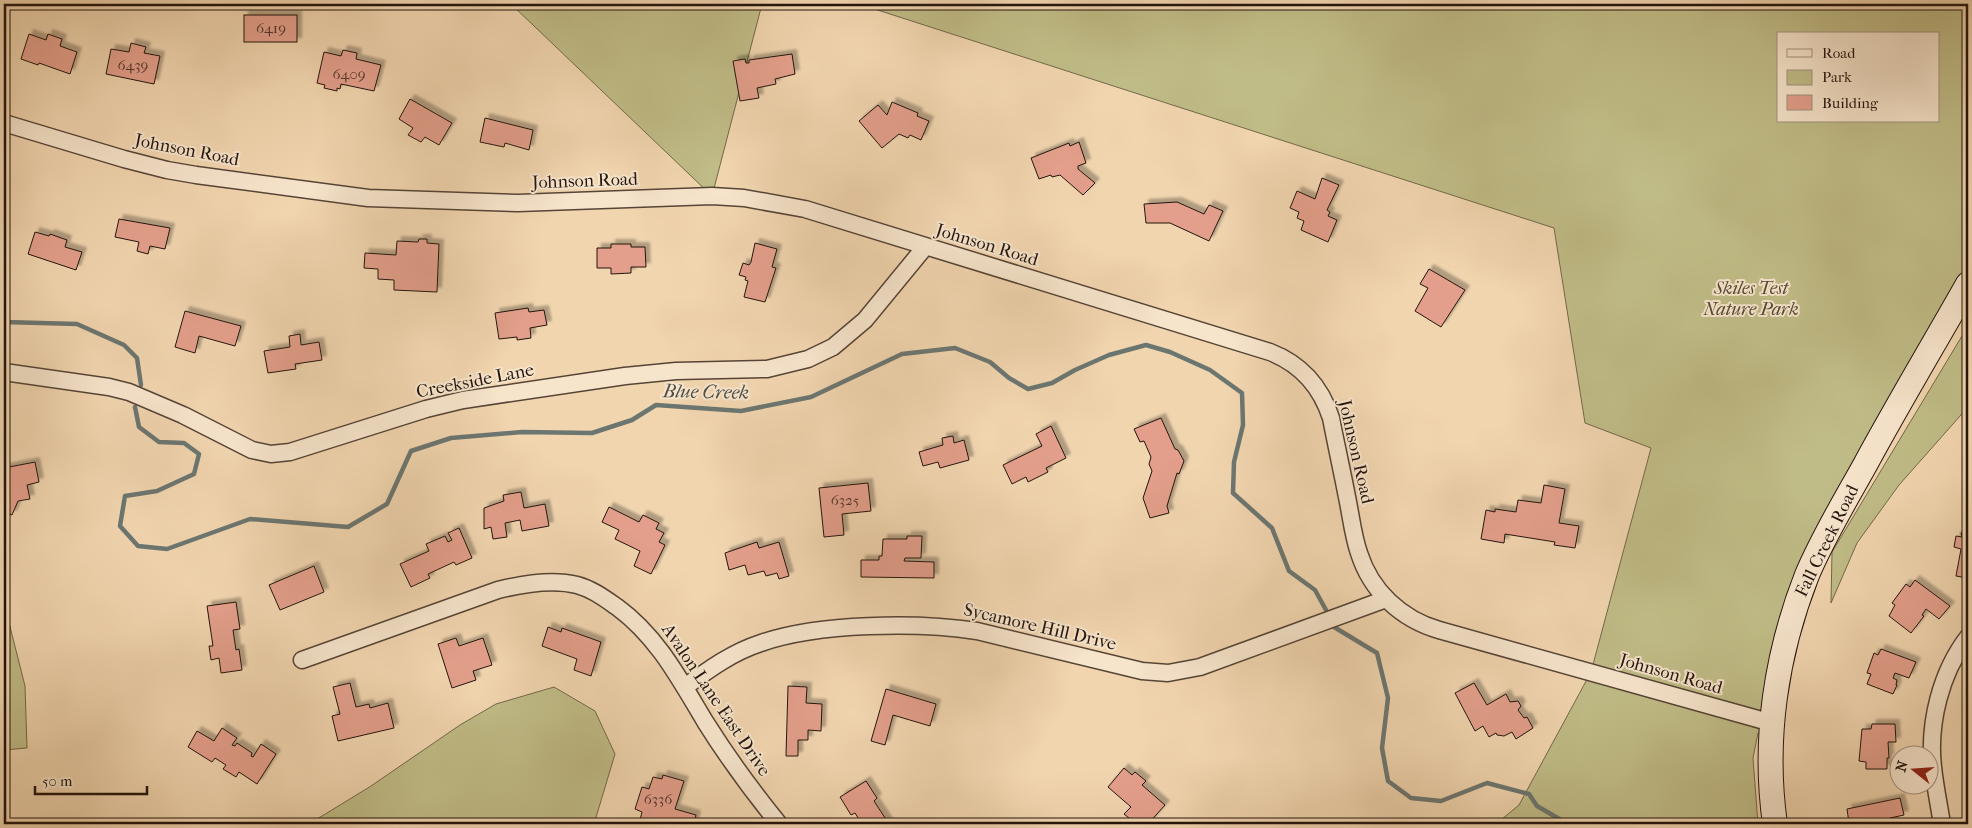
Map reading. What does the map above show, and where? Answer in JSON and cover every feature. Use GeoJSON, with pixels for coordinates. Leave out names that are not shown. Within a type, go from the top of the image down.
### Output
{"type":"FeatureCollection","features":[{"type":"Feature","properties":{"kind":"main road","name":"Fall Creek Road"},"geometry":{"type":"LineString","coordinates":[[1775,824],[1771,775],[1772,723],[1783,652],[1808,574],[1876,443],[1968,284]]}},
{"type":"Feature","properties":{"kind":"street","name":"Johnson Road"},"geometry":{"type":"LineString","coordinates":[[4,123],[160,168],[196,175],[368,198],[518,203],[712,196],[744,198],[805,209],[1270,352],[1294,364],[1310,379],[1326,404],[1331,418],[1358,552],[1369,577],[1386,599],[1405,614],[1432,628],[1772,723]]}},
{"type":"Feature","properties":{"kind":"street","name":"Creekside Lane"},"geometry":{"type":"LineString","coordinates":[[4,372],[109,387],[129,392],[183,415],[252,450],[271,454],[290,452],[426,409],[462,400],[625,376],[676,371],[767,369],[808,360],[833,347],[865,320],[925,247]]}},
{"type":"Feature","properties":{"kind":"street","name":"Avalon Lane East Drive"},"geometry":{"type":"LineString","coordinates":[[302,660],[484,594],[526,585],[563,583],[577,585],[594,592],[631,618],[664,653],[722,746],[777,823]]}},
{"type":"Feature","properties":{"kind":"street","name":"Sycamore Hill Drive"},"geometry":{"type":"LineString","coordinates":[[685,686],[708,669],[740,651],[760,643],[789,635],[824,630],[885,626],[950,628],[977,631],[1142,671],[1175,672],[1200,666],[1386,599]]}},
{"type":"Feature","properties":{"kind":"street"},"geometry":{"type":"LineString","coordinates":[[1942,824],[1932,767],[1932,739],[1937,704],[1945,678],[1968,637]]}},
{"type":"Feature","properties":{"kind":"green space"},"geometry":{"type":"Polygon","coordinates":[[[511,4],[762,4],[712,196],[511,4]]]}},
{"type":"Feature","properties":{"kind":"green space","name":"Skiles Test Nature Park"},"geometry":{"type":"Polygon","coordinates":[[[859,4],[1968,4],[1968,284],[1794,613],[1771,738],[1758,733],[1753,758],[1758,824],[1496,824],[1519,805],[1591,672],[1651,448],[1585,423],[1554,228],[859,4]]]}},
{"type":"Feature","properties":{"kind":"green space"},"geometry":{"type":"Polygon","coordinates":[[[1968,326],[1968,407],[1899,485],[1857,543],[1831,603],[1832,552],[1968,326]]]}},
{"type":"Feature","properties":{"kind":"green space"},"geometry":{"type":"Polygon","coordinates":[[[4,603],[25,686],[27,748],[4,750],[4,603]]]}},
{"type":"Feature","properties":{"kind":"green space"},"geometry":{"type":"Polygon","coordinates":[[[554,687],[595,711],[615,754],[594,824],[309,824],[371,786],[460,725],[496,704],[554,687]]]}},
{"type":"Feature","properties":{"kind":"building"},"geometry":{"type":"Polygon","coordinates":[[[244,15],[297,15],[297,42],[244,42],[244,15]]]}},
{"type":"Feature","properties":{"kind":"building"},"geometry":{"type":"Polygon","coordinates":[[[29,34],[46,40],[48,34],[62,39],[60,46],[77,52],[70,74],[21,59],[29,34]]]}},
{"type":"Feature","properties":{"kind":"building"},"geometry":{"type":"Polygon","coordinates":[[[131,43],[146,47],[144,53],[160,56],[154,84],[106,74],[111,49],[129,52],[131,43]]]}},
{"type":"Feature","properties":{"kind":"building"},"geometry":{"type":"Polygon","coordinates":[[[343,50],[357,53],[356,59],[381,65],[374,91],[341,84],[340,89],[337,88],[337,91],[324,88],[325,85],[317,83],[324,52],[341,56],[343,50]]]}},
{"type":"Feature","properties":{"kind":"building"},"geometry":{"type":"Polygon","coordinates":[[[792,54],[795,74],[775,79],[776,84],[757,88],[759,98],[740,101],[733,61],[745,59],[746,63],[749,63],[749,60],[792,54]]]}},
{"type":"Feature","properties":{"kind":"building"},"geometry":{"type":"Polygon","coordinates":[[[410,99],[452,123],[439,145],[425,137],[421,142],[408,135],[413,128],[399,119],[410,99]]]}},
{"type":"Feature","properties":{"kind":"building"},"geometry":{"type":"Polygon","coordinates":[[[892,102],[918,113],[917,116],[929,121],[921,140],[910,135],[908,138],[899,134],[882,148],[859,121],[878,105],[887,115],[892,102]]]}},
{"type":"Feature","properties":{"kind":"building"},"geometry":{"type":"Polygon","coordinates":[[[485,118],[533,130],[529,150],[505,143],[504,147],[480,142],[485,118]]]}},
{"type":"Feature","properties":{"kind":"building"},"geometry":{"type":"Polygon","coordinates":[[[1079,142],[1086,163],[1078,166],[1078,169],[1095,183],[1083,195],[1060,175],[1052,177],[1051,175],[1039,179],[1031,158],[1069,143],[1070,146],[1079,142]]]}},
{"type":"Feature","properties":{"kind":"building"},"geometry":{"type":"Polygon","coordinates":[[[1322,178],[1339,185],[1327,210],[1330,212],[1328,216],[1337,220],[1328,242],[1301,230],[1304,221],[1297,218],[1299,212],[1290,208],[1297,191],[1315,199],[1322,178]]]}},
{"type":"Feature","properties":{"kind":"building"},"geometry":{"type":"Polygon","coordinates":[[[1177,202],[1204,214],[1209,205],[1223,211],[1209,241],[1170,223],[1146,223],[1144,204],[1177,202]]]}},
{"type":"Feature","properties":{"kind":"building"},"geometry":{"type":"Polygon","coordinates":[[[119,219],[170,228],[165,249],[150,246],[148,254],[137,251],[139,242],[115,237],[119,219]]]}},
{"type":"Feature","properties":{"kind":"building"},"geometry":{"type":"Polygon","coordinates":[[[35,232],[49,236],[50,234],[67,240],[65,247],[82,252],[76,270],[28,254],[35,232]]]}},
{"type":"Feature","properties":{"kind":"building"},"geometry":{"type":"Polygon","coordinates":[[[419,239],[427,239],[427,243],[439,244],[437,292],[394,290],[394,280],[378,279],[378,269],[364,268],[365,253],[396,255],[397,241],[418,242],[419,239]]]}},
{"type":"Feature","properties":{"kind":"building"},"geometry":{"type":"Polygon","coordinates":[[[755,243],[777,249],[772,267],[776,268],[765,302],[744,297],[748,281],[745,280],[746,277],[739,275],[743,263],[749,265],[751,262],[755,243]]]}},
{"type":"Feature","properties":{"kind":"building"},"geometry":{"type":"Polygon","coordinates":[[[611,244],[631,244],[631,247],[645,247],[646,267],[631,267],[631,273],[611,274],[611,268],[597,268],[597,248],[611,248],[611,244]]]}},
{"type":"Feature","properties":{"kind":"building"},"geometry":{"type":"Polygon","coordinates":[[[1429,269],[1465,290],[1441,327],[1415,311],[1428,288],[1420,284],[1429,269]]]}},
{"type":"Feature","properties":{"kind":"building"},"geometry":{"type":"Polygon","coordinates":[[[528,308],[529,312],[544,310],[547,325],[530,328],[531,338],[517,340],[517,337],[499,339],[495,313],[528,308]]]}},
{"type":"Feature","properties":{"kind":"building"},"geometry":{"type":"Polygon","coordinates":[[[185,311],[241,326],[235,346],[199,336],[195,353],[175,347],[185,311]]]}},
{"type":"Feature","properties":{"kind":"building"},"geometry":{"type":"Polygon","coordinates":[[[300,334],[301,345],[319,342],[322,360],[295,364],[296,369],[268,373],[264,351],[290,347],[289,336],[300,334]]]}},
{"type":"Feature","properties":{"kind":"building"},"geometry":{"type":"Polygon","coordinates":[[[1161,418],[1175,449],[1178,450],[1184,461],[1179,474],[1177,473],[1167,506],[1169,513],[1150,518],[1143,498],[1152,471],[1149,464],[1151,457],[1144,441],[1140,442],[1134,429],[1161,418]]]}},
{"type":"Feature","properties":{"kind":"building"},"geometry":{"type":"Polygon","coordinates":[[[1051,426],[1066,458],[1046,468],[1048,472],[1028,482],[1026,477],[1012,484],[1003,465],[1042,446],[1036,434],[1051,426]]]}},
{"type":"Feature","properties":{"kind":"building"},"geometry":{"type":"Polygon","coordinates":[[[953,436],[954,443],[964,440],[969,460],[940,468],[938,462],[923,466],[919,452],[943,445],[942,438],[953,436]]]}},
{"type":"Feature","properties":{"kind":"building"},"geometry":{"type":"Polygon","coordinates":[[[35,462],[39,482],[27,485],[30,499],[18,501],[12,515],[4,512],[4,468],[35,462]]]}},
{"type":"Feature","properties":{"kind":"building"},"geometry":{"type":"Polygon","coordinates":[[[868,483],[871,511],[842,514],[844,535],[824,537],[819,488],[868,483]]]}},
{"type":"Feature","properties":{"kind":"building"},"geometry":{"type":"Polygon","coordinates":[[[1544,485],[1565,489],[1559,523],[1579,526],[1575,548],[1554,545],[1555,542],[1505,534],[1504,543],[1481,539],[1486,510],[1495,512],[1495,509],[1516,512],[1518,500],[1541,503],[1544,485]]]}},
{"type":"Feature","properties":{"kind":"building"},"geometry":{"type":"Polygon","coordinates":[[[521,492],[524,508],[545,504],[549,526],[522,531],[520,520],[505,523],[507,537],[493,539],[491,527],[484,529],[484,508],[504,501],[503,495],[521,492]]]}},
{"type":"Feature","properties":{"kind":"building"},"geometry":{"type":"Polygon","coordinates":[[[609,507],[639,522],[643,515],[659,523],[656,529],[664,533],[659,542],[665,545],[651,574],[634,566],[640,551],[615,539],[619,530],[602,522],[609,507]]]}},
{"type":"Feature","properties":{"kind":"building"},"geometry":{"type":"Polygon","coordinates":[[[459,528],[472,558],[456,565],[454,562],[428,574],[430,578],[411,587],[400,564],[429,551],[426,544],[445,536],[448,542],[452,540],[448,533],[459,528]]]}},
{"type":"Feature","properties":{"kind":"building"},"geometry":{"type":"Polygon","coordinates":[[[1968,528],[1968,578],[1956,576],[1961,549],[1954,547],[1956,536],[1962,537],[1961,533],[1968,528]]]}},
{"type":"Feature","properties":{"kind":"building"},"geometry":{"type":"Polygon","coordinates":[[[907,536],[922,536],[921,558],[905,558],[904,561],[934,562],[934,578],[861,577],[861,560],[879,560],[879,556],[882,556],[883,539],[907,539],[907,536]]]}},
{"type":"Feature","properties":{"kind":"building"},"geometry":{"type":"Polygon","coordinates":[[[757,542],[759,548],[779,542],[789,576],[779,579],[777,573],[766,576],[764,571],[748,575],[745,565],[729,570],[725,553],[757,542]]]}},
{"type":"Feature","properties":{"kind":"building"},"geometry":{"type":"Polygon","coordinates":[[[314,566],[324,592],[280,610],[269,585],[314,566]]]}},
{"type":"Feature","properties":{"kind":"building"},"geometry":{"type":"Polygon","coordinates":[[[1915,580],[1950,606],[1939,619],[1926,609],[1922,615],[1924,616],[1911,633],[1889,616],[1895,605],[1892,603],[1906,584],[1910,587],[1915,580]]]}},
{"type":"Feature","properties":{"kind":"building"},"geometry":{"type":"Polygon","coordinates":[[[236,602],[240,629],[233,630],[236,650],[239,649],[242,670],[221,673],[219,658],[211,660],[209,646],[213,646],[207,606],[236,602]]]}},
{"type":"Feature","properties":{"kind":"building"},"geometry":{"type":"Polygon","coordinates":[[[548,627],[561,632],[562,628],[601,642],[591,676],[574,670],[577,659],[542,646],[548,627]]]}},
{"type":"Feature","properties":{"kind":"building"},"geometry":{"type":"Polygon","coordinates":[[[456,638],[459,646],[483,638],[492,665],[473,671],[476,680],[452,688],[438,644],[456,638]]]}},
{"type":"Feature","properties":{"kind":"building"},"geometry":{"type":"Polygon","coordinates":[[[1881,649],[1916,662],[1909,678],[1895,673],[1893,678],[1897,680],[1897,685],[1893,694],[1867,684],[1871,674],[1867,673],[1874,653],[1878,655],[1881,649]]]}},
{"type":"Feature","properties":{"kind":"building"},"geometry":{"type":"Polygon","coordinates":[[[350,683],[356,707],[369,704],[370,708],[388,703],[394,728],[338,741],[332,716],[340,714],[333,687],[350,683]]]}},
{"type":"Feature","properties":{"kind":"building"},"geometry":{"type":"Polygon","coordinates":[[[1474,683],[1487,705],[1506,694],[1510,702],[1518,701],[1521,706],[1518,710],[1524,718],[1527,717],[1533,728],[1516,739],[1512,732],[1504,736],[1497,735],[1496,733],[1489,737],[1483,726],[1475,731],[1455,693],[1474,683]]]}},
{"type":"Feature","properties":{"kind":"building"},"geometry":{"type":"Polygon","coordinates":[[[788,686],[807,687],[806,703],[822,704],[821,731],[808,730],[808,740],[798,740],[798,756],[786,756],[788,686]]]}},
{"type":"Feature","properties":{"kind":"building"},"geometry":{"type":"Polygon","coordinates":[[[886,689],[936,704],[930,726],[893,715],[885,745],[871,741],[886,689]]]}},
{"type":"Feature","properties":{"kind":"building"},"geometry":{"type":"Polygon","coordinates":[[[1872,724],[1895,724],[1896,742],[1888,742],[1889,758],[1887,758],[1887,769],[1866,769],[1866,762],[1859,761],[1862,729],[1871,729],[1872,724]]]}},
{"type":"Feature","properties":{"kind":"building"},"geometry":{"type":"Polygon","coordinates":[[[222,728],[237,738],[232,745],[235,746],[237,743],[252,753],[251,756],[253,757],[261,744],[276,754],[257,784],[239,772],[236,777],[223,769],[226,765],[215,758],[212,762],[188,747],[197,731],[214,741],[222,728]]]}},
{"type":"Feature","properties":{"kind":"building"},"geometry":{"type":"Polygon","coordinates":[[[1124,768],[1132,775],[1135,772],[1146,781],[1142,785],[1165,805],[1148,824],[1136,824],[1124,814],[1131,807],[1108,787],[1124,768]]]}},
{"type":"Feature","properties":{"kind":"building"},"geometry":{"type":"Polygon","coordinates":[[[663,775],[684,781],[675,809],[696,815],[694,824],[639,824],[642,812],[635,809],[642,787],[649,789],[653,777],[662,779],[663,775]]]}},
{"type":"Feature","properties":{"kind":"building"},"geometry":{"type":"Polygon","coordinates":[[[866,781],[877,798],[874,801],[889,824],[862,824],[855,813],[851,815],[840,797],[866,781]]]}},
{"type":"Feature","properties":{"kind":"building"},"geometry":{"type":"Polygon","coordinates":[[[1900,798],[1904,815],[1890,818],[1894,824],[1862,824],[1862,821],[1849,823],[1847,809],[1900,798]]]}},
{"type":"Feature","properties":{"kind":"waterway","name":"Blue Creek"},"geometry":{"type":"LineString","coordinates":[[4,322],[77,324],[124,345],[137,358],[141,385]]}},
{"type":"Feature","properties":{"kind":"waterway","name":"Blue Creek"},"geometry":{"type":"LineString","coordinates":[[135,407],[139,427],[159,442],[184,443],[199,454],[194,474],[157,491],[125,496],[120,526],[138,546],[167,549],[250,519],[348,527],[387,504],[411,451],[451,438],[522,432],[592,433],[632,420],[656,405],[741,411],[811,397],[902,354],[955,348],[990,362],[1009,378],[1028,389],[1052,383],[1075,370],[1109,355],[1146,345],[1170,352],[1210,370],[1242,393],[1243,425],[1234,462],[1233,493],[1272,528],[1289,571],[1315,590],[1326,610]]}},
{"type":"Feature","properties":{"kind":"waterway","name":"Blue Creek"},"geometry":{"type":"LineString","coordinates":[[1334,627],[1377,653],[1388,698],[1382,748],[1388,781],[1411,798],[1441,801],[1487,783],[1529,794],[1537,806],[1568,824]]}}]}
